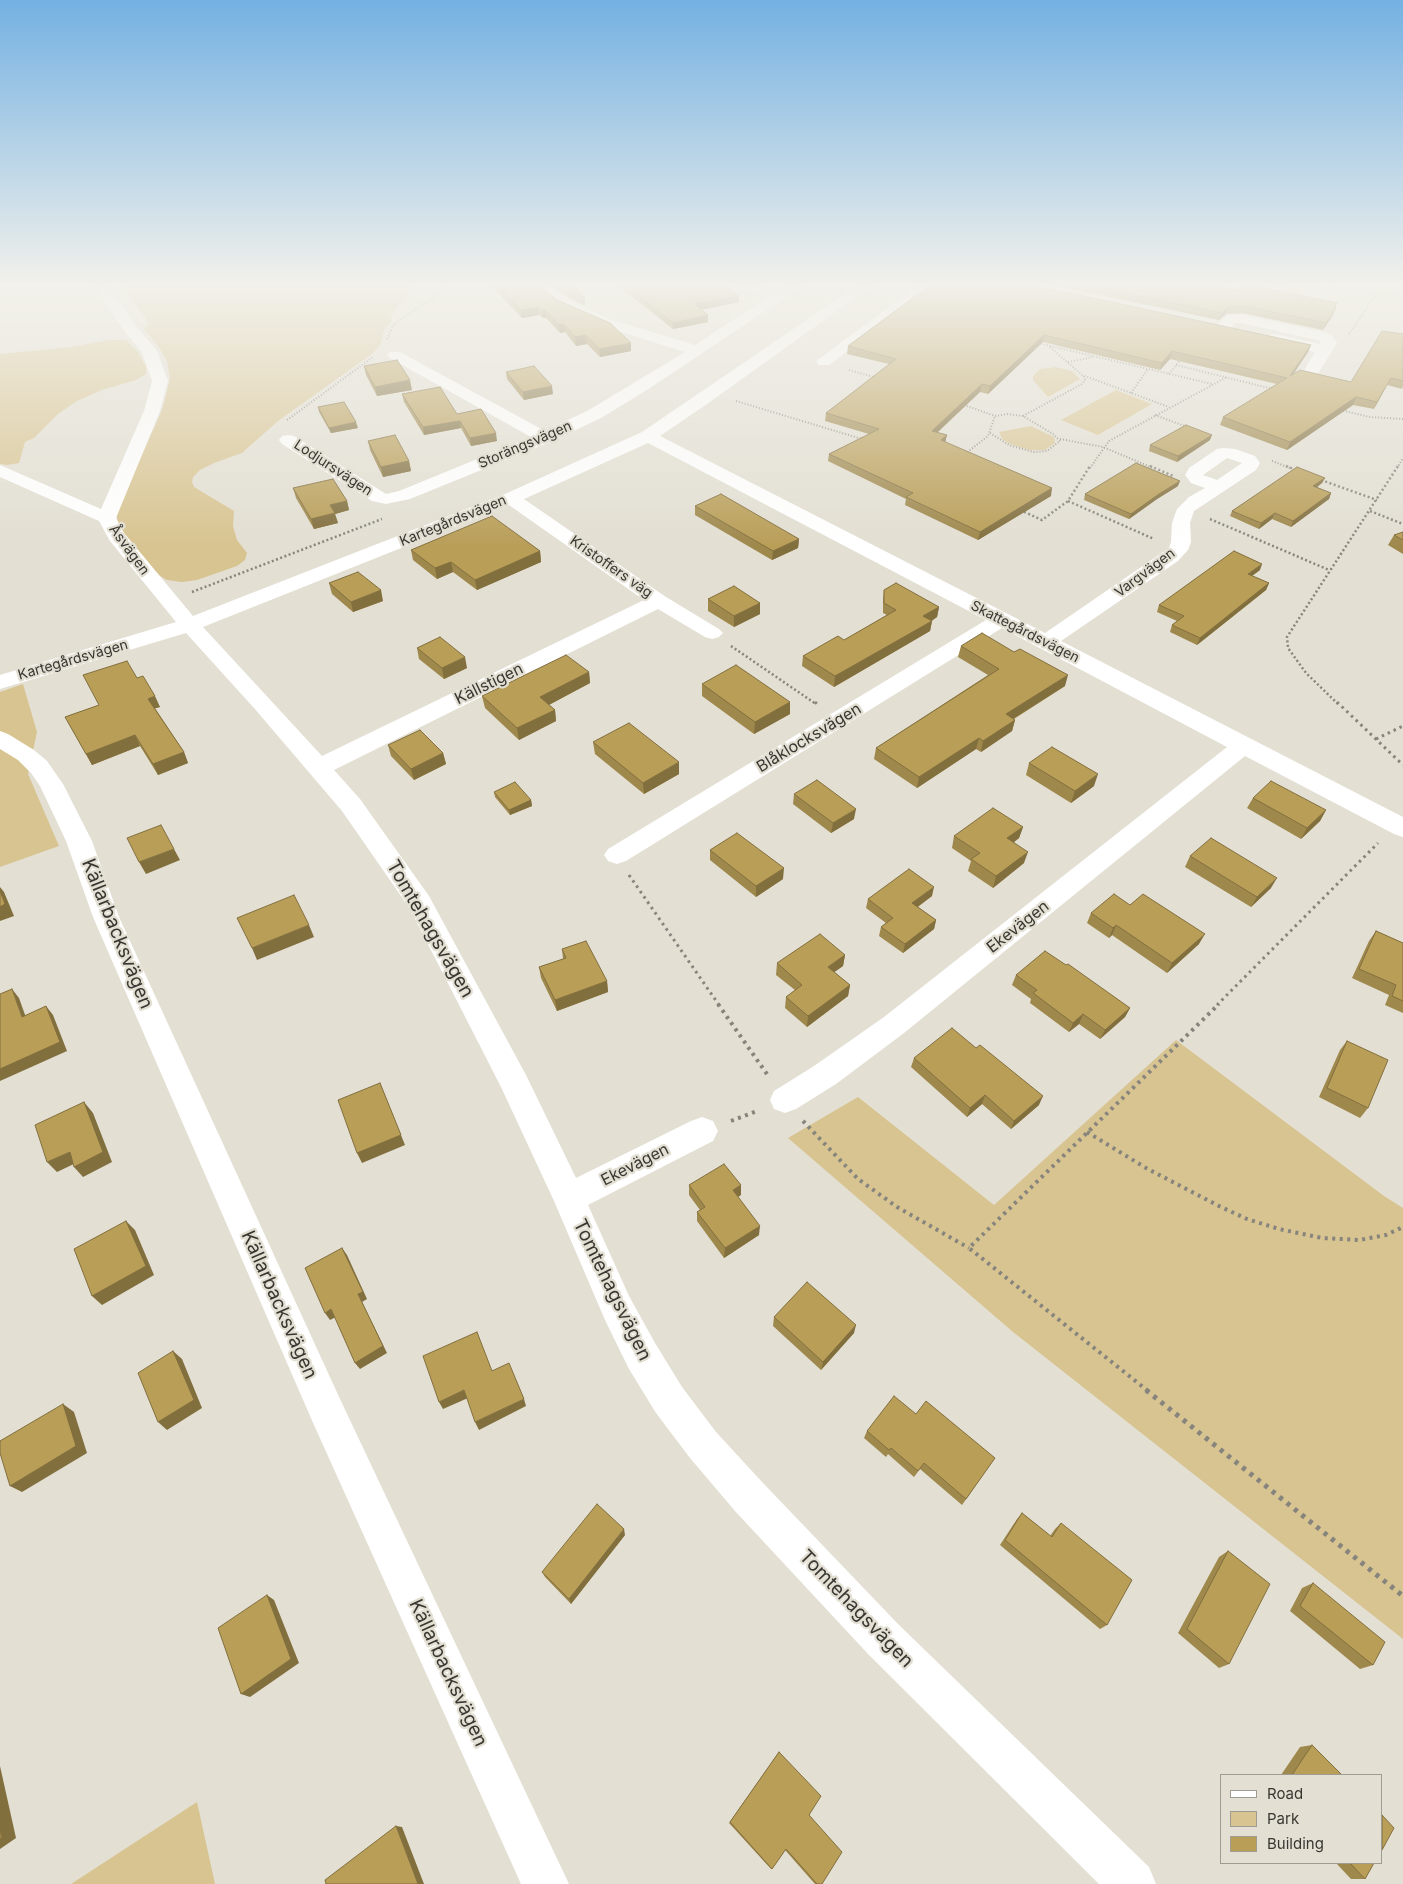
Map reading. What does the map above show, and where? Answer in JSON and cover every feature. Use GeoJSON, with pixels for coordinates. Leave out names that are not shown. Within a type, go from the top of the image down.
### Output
{"type":"FeatureCollection","features":[{"type":"Feature","properties":{"kind":"street"},"geometry":{"type":"LineString","coordinates":[[107,518],[152,410],[160,381],[156,371]]}},
{"type":"Feature","properties":{"kind":"street"},"geometry":{"type":"LineString","coordinates":[[427,371],[544,438]]}},
{"type":"Feature","properties":{"kind":"street","name":"Storängsvägen"},"geometry":{"type":"LineString","coordinates":[[386,498],[544,438],[609,406],[663,371]]}},
{"type":"Feature","properties":{"kind":"street","name":"Kartegårdsvägen"},"geometry":{"type":"LineString","coordinates":[[0,682],[180,614],[511,498],[648,436],[716,390],[739,371]]}},
{"type":"Feature","properties":{"kind":"street","name":"Skattegårdsvägen"},"geometry":{"type":"LineString","coordinates":[[648,436],[1400,827]]}},
{"type":"Feature","properties":{"kind":"street","name":"Lodjursvägen"},"geometry":{"type":"LineString","coordinates":[[288,440],[386,498]]}},
{"type":"Feature","properties":{"kind":"street","name":"Åsvägen"},"geometry":{"type":"LineString","coordinates":[[0,470],[107,518],[110,527],[117,537],[180,614]]}},
{"type":"Feature","properties":{"kind":"street"},"geometry":{"type":"LineString","coordinates":[[1186,510],[1215,489]]}},
{"type":"Feature","properties":{"kind":"street","name":"Kristoffers väg"},"geometry":{"type":"LineString","coordinates":[[511,498],[659,601],[712,633]]}},
{"type":"Feature","properties":{"kind":"street","name":"Vargvägen"},"geometry":{"type":"LineString","coordinates":[[1046,642],[1145,576],[1178,550],[1181,542],[1183,514],[1186,510]]}},
{"type":"Feature","properties":{"kind":"street","name":"Källstigen"},"geometry":{"type":"LineString","coordinates":[[319,767],[659,601]]}},
{"type":"Feature","properties":{"kind":"street","name":"Tomtehagsvägen"},"geometry":{"type":"LineString","coordinates":[[180,614],[319,767],[369,828],[420,903],[514,1084],[569,1198],[617,1308],[642,1356],[669,1400],[703,1445],[749,1497],[884,1640],[1132,1884]]}},
{"type":"Feature","properties":{"kind":"street","name":"Blåklocksvägen"},"geometry":{"type":"LineString","coordinates":[[618,855],[1001,620]]}},
{"type":"Feature","properties":{"kind":"street","name":"Källarbacksvägen"},"geometry":{"type":"LineString","coordinates":[[0,739],[26,755],[40,767],[51,784],[79,841],[106,917],[327,1412],[545,1884]]}},
{"type":"Feature","properties":{"kind":"street","name":"Ekevägen"},"geometry":{"type":"LineString","coordinates":[[785,1100],[825,1075],[894,1025],[1244,745]]}},
{"type":"Feature","properties":{"kind":"street","name":"Ekevägen"},"geometry":{"type":"LineString","coordinates":[[569,1198],[702,1132]]}},
{"type":"Feature","properties":{"kind":"path"},"geometry":{"type":"LineString","coordinates":[[288,440],[282,430],[284,423],[354,371]]}},
{"type":"Feature","properties":{"kind":"path"},"geometry":{"type":"LineString","coordinates":[[854,371],[878,378]]}},
{"type":"Feature","properties":{"kind":"path"},"geometry":{"type":"LineString","coordinates":[[1023,416],[1082,384],[1085,380],[1077,371]]}},
{"type":"Feature","properties":{"kind":"path"},"geometry":{"type":"LineString","coordinates":[[1131,393],[1147,371]]}},
{"type":"Feature","properties":{"kind":"path"},"geometry":{"type":"LineString","coordinates":[[1156,371],[1212,384]]}},
{"type":"Feature","properties":{"kind":"path"},"geometry":{"type":"LineString","coordinates":[[1202,371],[1280,391]]}},
{"type":"Feature","properties":{"kind":"path"},"geometry":{"type":"LineString","coordinates":[[1082,375],[1169,407]]}},
{"type":"Feature","properties":{"kind":"path"},"geometry":{"type":"LineString","coordinates":[[1015,508],[1042,520],[1068,501],[1103,447],[1109,441],[1169,407],[1228,377]]}},
{"type":"Feature","properties":{"kind":"path"},"geometry":{"type":"LineString","coordinates":[[731,399],[866,440]]}},
{"type":"Feature","properties":{"kind":"path"},"geometry":{"type":"LineString","coordinates":[[958,403],[995,416],[1008,414],[1023,416],[1060,439],[1103,447],[1215,489]]}},
{"type":"Feature","properties":{"kind":"path"},"geometry":{"type":"LineString","coordinates":[[1333,408],[1370,417],[1403,419]]}},
{"type":"Feature","properties":{"kind":"path"},"geometry":{"type":"LineString","coordinates":[[964,454],[980,444],[990,433],[995,416]]}},
{"type":"Feature","properties":{"kind":"path"},"geometry":{"type":"LineString","coordinates":[[990,433],[1013,447],[1033,452],[1051,449],[1059,443],[1060,439]]}},
{"type":"Feature","properties":{"kind":"path"},"geometry":{"type":"LineString","coordinates":[[1403,458],[1287,637],[1288,648],[1306,673],[1403,765]]}},
{"type":"Feature","properties":{"kind":"path"},"geometry":{"type":"LineString","coordinates":[[180,614],[194,591],[380,520],[391,512],[386,498]]}},
{"type":"Feature","properties":{"kind":"path"},"geometry":{"type":"LineString","coordinates":[[1068,501],[1178,550]]}},
{"type":"Feature","properties":{"kind":"path"},"geometry":{"type":"LineString","coordinates":[[1186,510],[1329,570]]}},
{"type":"Feature","properties":{"kind":"path"},"geometry":{"type":"LineString","coordinates":[[1370,511],[1403,524]]}},
{"type":"Feature","properties":{"kind":"path"},"geometry":{"type":"LineString","coordinates":[[712,633],[840,719]]}},
{"type":"Feature","properties":{"kind":"path"},"geometry":{"type":"LineString","coordinates":[[1376,738],[1403,726]]}},
{"type":"Feature","properties":{"kind":"path"},"geometry":{"type":"LineString","coordinates":[[969,1248],[1195,1028],[1333,886],[1400,827]]}},
{"type":"Feature","properties":{"kind":"path"},"geometry":{"type":"LineString","coordinates":[[618,855],[621,864],[785,1100],[858,1179],[897,1207],[969,1248],[1403,1596]]}},
{"type":"Feature","properties":{"kind":"path"},"geometry":{"type":"LineString","coordinates":[[702,1132],[785,1100]]}},
{"type":"Feature","properties":{"kind":"path"},"geometry":{"type":"LineString","coordinates":[[1087,1132],[1146,1168],[1219,1206],[1247,1219],[1279,1229],[1322,1238],[1359,1240],[1386,1235],[1403,1227]]}},
{"type":"Feature","properties":{"kind":"green space"},"geometry":{"type":"Polygon","coordinates":[[[0,371],[146,371],[146,374],[136,380],[102,390],[77,401],[58,414],[34,438],[25,442],[19,463],[0,464],[0,371]]]}},
{"type":"Feature","properties":{"kind":"green space"},"geometry":{"type":"Polygon","coordinates":[[[169,371],[348,371],[278,421],[242,453],[214,463],[200,470],[193,477],[194,487],[234,511],[233,526],[237,540],[247,553],[245,560],[237,566],[197,580],[182,582],[167,580],[157,574],[118,526],[117,516],[120,504],[162,410],[170,379],[169,371]]]}},
{"type":"Feature","properties":{"kind":"green space"},"geometry":{"type":"Polygon","coordinates":[[[1038,371],[1072,371],[1080,379],[1048,397],[1033,380],[1033,376],[1038,371]]]}},
{"type":"Feature","properties":{"kind":"green space"},"geometry":{"type":"Polygon","coordinates":[[[1116,390],[1152,404],[1098,435],[1061,420],[1116,390]]]}},
{"type":"Feature","properties":{"kind":"green space"},"geometry":{"type":"Polygon","coordinates":[[[1031,426],[1054,437],[1055,443],[1045,450],[1029,450],[1010,444],[1002,439],[999,432],[1031,426]]]}},
{"type":"Feature","properties":{"kind":"green space"},"geometry":{"type":"Polygon","coordinates":[[[23,684],[37,732],[28,774],[59,846],[0,867],[0,692],[23,684]]]}},
{"type":"Feature","properties":{"kind":"green space"},"geometry":{"type":"Polygon","coordinates":[[[1176,1040],[1384,1196],[1403,1208],[1403,1639],[1013,1332],[788,1138],[858,1097],[994,1205],[1176,1040]]]}},
{"type":"Feature","properties":{"kind":"green space"},"geometry":{"type":"Polygon","coordinates":[[[197,1802],[215,1884],[71,1884],[197,1802]]]}},
{"type":"Feature","properties":{"kind":"building"},"geometry":{"type":"Polygon","coordinates":[[[367,371],[404,371],[410,380],[375,387],[367,371]]]}},
{"type":"Feature","properties":{"kind":"building"},"geometry":{"type":"Polygon","coordinates":[[[538,371],[552,386],[523,392],[506,372],[538,371]]]}},
{"type":"Feature","properties":{"kind":"building"},"geometry":{"type":"Polygon","coordinates":[[[881,371],[1006,371],[990,386],[982,384],[932,431],[947,435],[941,440],[1052,488],[980,532],[906,497],[913,493],[829,454],[879,429],[826,413],[881,371]]]}},
{"type":"Feature","properties":{"kind":"building"},"geometry":{"type":"Polygon","coordinates":[[[1257,371],[1293,371],[1290,376],[1298,371],[1304,371],[1351,382],[1358,371],[1403,371],[1403,381],[1391,378],[1377,402],[1356,397],[1290,442],[1223,417],[1287,378],[1257,371]]]}},
{"type":"Feature","properties":{"kind":"building"},"geometry":{"type":"Polygon","coordinates":[[[440,387],[457,414],[481,409],[496,433],[470,438],[460,421],[423,427],[402,394],[440,387]]]}},
{"type":"Feature","properties":{"kind":"building"},"geometry":{"type":"Polygon","coordinates":[[[344,402],[356,422],[329,428],[318,407],[344,402]]]}},
{"type":"Feature","properties":{"kind":"building"},"geometry":{"type":"Polygon","coordinates":[[[1186,425],[1212,435],[1178,456],[1150,445],[1186,425]]]}},
{"type":"Feature","properties":{"kind":"building"},"geometry":{"type":"Polygon","coordinates":[[[395,435],[409,461],[381,467],[368,441],[395,435]]]}},
{"type":"Feature","properties":{"kind":"building"},"geometry":{"type":"Polygon","coordinates":[[[1136,463],[1180,481],[1131,514],[1085,494],[1136,463]]]}},
{"type":"Feature","properties":{"kind":"building"},"geometry":{"type":"Polygon","coordinates":[[[1297,467],[1325,478],[1313,486],[1331,493],[1293,521],[1275,513],[1261,523],[1232,511],[1297,467]]]}},
{"type":"Feature","properties":{"kind":"building"},"geometry":{"type":"Polygon","coordinates":[[[333,479],[347,501],[330,505],[335,513],[311,519],[293,488],[333,479]]]}},
{"type":"Feature","properties":{"kind":"building"},"geometry":{"type":"Polygon","coordinates":[[[721,494],[799,539],[773,551],[695,506],[721,494]]]}},
{"type":"Feature","properties":{"kind":"building"},"geometry":{"type":"Polygon","coordinates":[[[492,516],[540,551],[475,580],[451,562],[435,568],[411,550],[492,516]]]}},
{"type":"Feature","properties":{"kind":"building"},"geometry":{"type":"Polygon","coordinates":[[[1403,532],[1403,540],[1394,535],[1403,532]]]}},
{"type":"Feature","properties":{"kind":"building"},"geometry":{"type":"Polygon","coordinates":[[[1234,551],[1262,564],[1248,574],[1269,583],[1200,638],[1172,625],[1184,616],[1159,605],[1234,551]]]}},
{"type":"Feature","properties":{"kind":"building"},"geometry":{"type":"Polygon","coordinates":[[[358,572],[381,590],[351,602],[329,583],[358,572]]]}},
{"type":"Feature","properties":{"kind":"building"},"geometry":{"type":"Polygon","coordinates":[[[896,583],[939,607],[923,616],[932,621],[835,676],[803,656],[838,636],[844,640],[896,610],[884,603],[884,590],[896,583]]]}},
{"type":"Feature","properties":{"kind":"building"},"geometry":{"type":"Polygon","coordinates":[[[734,586],[760,603],[734,616],[708,599],[734,586]]]}},
{"type":"Feature","properties":{"kind":"building"},"geometry":{"type":"Polygon","coordinates":[[[982,633],[1014,652],[1020,649],[1068,675],[1006,714],[1015,720],[983,741],[979,738],[919,777],[876,748],[999,669],[961,646],[982,633]]]}},
{"type":"Feature","properties":{"kind":"building"},"geometry":{"type":"Polygon","coordinates":[[[440,637],[465,657],[442,668],[417,648],[440,637]]]}},
{"type":"Feature","properties":{"kind":"building"},"geometry":{"type":"Polygon","coordinates":[[[566,655],[589,672],[540,697],[555,710],[517,728],[482,696],[566,655]]]}},
{"type":"Feature","properties":{"kind":"building"},"geometry":{"type":"Polygon","coordinates":[[[127,661],[137,678],[143,676],[155,696],[148,699],[184,752],[153,764],[135,735],[86,754],[65,717],[99,705],[83,675],[127,661]]]}},
{"type":"Feature","properties":{"kind":"building"},"geometry":{"type":"Polygon","coordinates":[[[736,665],[790,702],[755,722],[702,684],[736,665]]]}},
{"type":"Feature","properties":{"kind":"building"},"geometry":{"type":"Polygon","coordinates":[[[629,723],[679,762],[643,783],[593,742],[629,723]]]}},
{"type":"Feature","properties":{"kind":"building"},"geometry":{"type":"Polygon","coordinates":[[[420,730],[443,753],[411,769],[388,745],[420,730]]]}},
{"type":"Feature","properties":{"kind":"building"},"geometry":{"type":"Polygon","coordinates":[[[1052,747],[1098,774],[1075,791],[1029,763],[1052,747]]]}},
{"type":"Feature","properties":{"kind":"building"},"geometry":{"type":"Polygon","coordinates":[[[817,780],[856,809],[833,823],[794,794],[817,780]]]}},
{"type":"Feature","properties":{"kind":"building"},"geometry":{"type":"Polygon","coordinates":[[[1271,781],[1326,810],[1307,828],[1253,798],[1271,781]]]}},
{"type":"Feature","properties":{"kind":"building"},"geometry":{"type":"Polygon","coordinates":[[[515,782],[531,800],[509,810],[494,792],[515,782]]]}},
{"type":"Feature","properties":{"kind":"building"},"geometry":{"type":"Polygon","coordinates":[[[993,808],[1023,827],[1007,838],[1028,852],[996,876],[971,859],[980,853],[954,836],[993,808]]]}},
{"type":"Feature","properties":{"kind":"building"},"geometry":{"type":"Polygon","coordinates":[[[161,825],[174,849],[139,862],[127,838],[161,825]]]}},
{"type":"Feature","properties":{"kind":"building"},"geometry":{"type":"Polygon","coordinates":[[[737,833],[784,868],[756,886],[710,850],[737,833]]]}},
{"type":"Feature","properties":{"kind":"building"},"geometry":{"type":"Polygon","coordinates":[[[1211,838],[1277,878],[1257,897],[1190,856],[1211,838]]]}},
{"type":"Feature","properties":{"kind":"building"},"geometry":{"type":"Polygon","coordinates":[[[909,869],[934,887],[912,903],[936,920],[905,944],[881,927],[893,918],[868,899],[909,869]]]}},
{"type":"Feature","properties":{"kind":"building"},"geometry":{"type":"Polygon","coordinates":[[[0,891],[5,904],[0,907],[0,891]]]}},
{"type":"Feature","properties":{"kind":"building"},"geometry":{"type":"Polygon","coordinates":[[[1114,894],[1130,905],[1143,894],[1205,934],[1172,963],[1116,925],[1113,928],[1091,913],[1114,894]]]}},
{"type":"Feature","properties":{"kind":"building"},"geometry":{"type":"Polygon","coordinates":[[[294,895],[309,925],[252,948],[237,918],[294,895]]]}},
{"type":"Feature","properties":{"kind":"building"},"geometry":{"type":"Polygon","coordinates":[[[1376,931],[1403,943],[1403,1001],[1392,996],[1396,985],[1359,969],[1376,931]]]}},
{"type":"Feature","properties":{"kind":"building"},"geometry":{"type":"Polygon","coordinates":[[[820,934],[845,955],[828,967],[850,985],[808,1016],[786,997],[802,985],[777,963],[820,934]]]}},
{"type":"Feature","properties":{"kind":"building"},"geometry":{"type":"Polygon","coordinates":[[[586,941],[607,981],[555,1000],[539,967],[566,958],[562,949],[586,941]]]}},
{"type":"Feature","properties":{"kind":"building"},"geometry":{"type":"Polygon","coordinates":[[[1045,951],[1066,965],[1068,964],[1130,1008],[1105,1030],[1083,1014],[1073,1023],[1033,993],[1037,990],[1016,975],[1045,951]]]}},
{"type":"Feature","properties":{"kind":"building"},"geometry":{"type":"Polygon","coordinates":[[[12,989],[22,1017],[46,1006],[60,1042],[0,1069],[0,994],[12,989]]]}},
{"type":"Feature","properties":{"kind":"building"},"geometry":{"type":"Polygon","coordinates":[[[952,1028],[976,1048],[980,1045],[1043,1096],[1014,1121],[985,1095],[970,1108],[914,1058],[952,1028]]]}},
{"type":"Feature","properties":{"kind":"building"},"geometry":{"type":"Polygon","coordinates":[[[1347,1041],[1388,1060],[1368,1108],[1327,1088],[1347,1041]]]}},
{"type":"Feature","properties":{"kind":"building"},"geometry":{"type":"Polygon","coordinates":[[[380,1083],[401,1135],[357,1153],[338,1100],[380,1083]]]}},
{"type":"Feature","properties":{"kind":"building"},"geometry":{"type":"Polygon","coordinates":[[[84,1102],[103,1152],[74,1167],[70,1152],[47,1162],[35,1125],[84,1102]]]}},
{"type":"Feature","properties":{"kind":"building"},"geometry":{"type":"Polygon","coordinates":[[[724,1164],[741,1185],[733,1190],[760,1226],[725,1248],[697,1212],[705,1207],[689,1185],[724,1164]]]}},
{"type":"Feature","properties":{"kind":"building"},"geometry":{"type":"Polygon","coordinates":[[[126,1221],[146,1266],[92,1296],[74,1249],[126,1221]]]}},
{"type":"Feature","properties":{"kind":"building"},"geometry":{"type":"Polygon","coordinates":[[[342,1248],[363,1292],[358,1294],[383,1346],[355,1363],[331,1309],[325,1313],[305,1268],[342,1248]]]}},
{"type":"Feature","properties":{"kind":"building"},"geometry":{"type":"Polygon","coordinates":[[[807,1282],[856,1325],[823,1362],[774,1317],[807,1282]]]}},
{"type":"Feature","properties":{"kind":"building"},"geometry":{"type":"Polygon","coordinates":[[[477,1332],[492,1371],[509,1363],[524,1399],[475,1422],[464,1390],[439,1402],[423,1356],[477,1332]]]}},
{"type":"Feature","properties":{"kind":"building"},"geometry":{"type":"Polygon","coordinates":[[[173,1351],[194,1400],[158,1422],[138,1373],[173,1351]]]}},
{"type":"Feature","properties":{"kind":"building"},"geometry":{"type":"Polygon","coordinates":[[[894,1396],[916,1414],[926,1401],[995,1458],[966,1499],[924,1463],[918,1471],[867,1431],[894,1396]]]}},
{"type":"Feature","properties":{"kind":"building"},"geometry":{"type":"Polygon","coordinates":[[[63,1404],[76,1446],[10,1486],[0,1453],[0,1441],[63,1404]]]}},
{"type":"Feature","properties":{"kind":"building"},"geometry":{"type":"Polygon","coordinates":[[[597,1504],[624,1529],[569,1599],[542,1572],[597,1504]]]}},
{"type":"Feature","properties":{"kind":"building"},"geometry":{"type":"Polygon","coordinates":[[[1022,1513],[1052,1537],[1061,1523],[1132,1580],[1107,1625],[1005,1540],[1022,1513]]]}},
{"type":"Feature","properties":{"kind":"building"},"geometry":{"type":"Polygon","coordinates":[[[1228,1551],[1270,1584],[1229,1664],[1187,1629],[1228,1551]]]}},
{"type":"Feature","properties":{"kind":"building"},"geometry":{"type":"Polygon","coordinates":[[[1313,1583],[1385,1642],[1373,1665],[1300,1606],[1313,1583]]]}},
{"type":"Feature","properties":{"kind":"building"},"geometry":{"type":"Polygon","coordinates":[[[267,1595],[291,1659],[241,1694],[218,1628],[267,1595]]]}},
{"type":"Feature","properties":{"kind":"building"},"geometry":{"type":"Polygon","coordinates":[[[1312,1745],[1341,1774],[1293,1774],[1312,1745]]]}},
{"type":"Feature","properties":{"kind":"building"},"geometry":{"type":"Polygon","coordinates":[[[779,1752],[821,1796],[809,1815],[842,1852],[822,1884],[817,1884],[786,1849],[772,1869],[730,1822],[779,1752]]]}},
{"type":"Feature","properties":{"kind":"building"},"geometry":{"type":"Polygon","coordinates":[[[1383,1816],[1394,1828],[1383,1848],[1383,1816]]]}},
{"type":"Feature","properties":{"kind":"building"},"geometry":{"type":"Polygon","coordinates":[[[396,1826],[418,1884],[326,1884],[325,1880],[396,1826]]]}},
{"type":"Feature","properties":{"kind":"building"},"geometry":{"type":"Polygon","coordinates":[[[1351,1864],[1373,1864],[1365,1879],[1351,1864]]]}}]}
